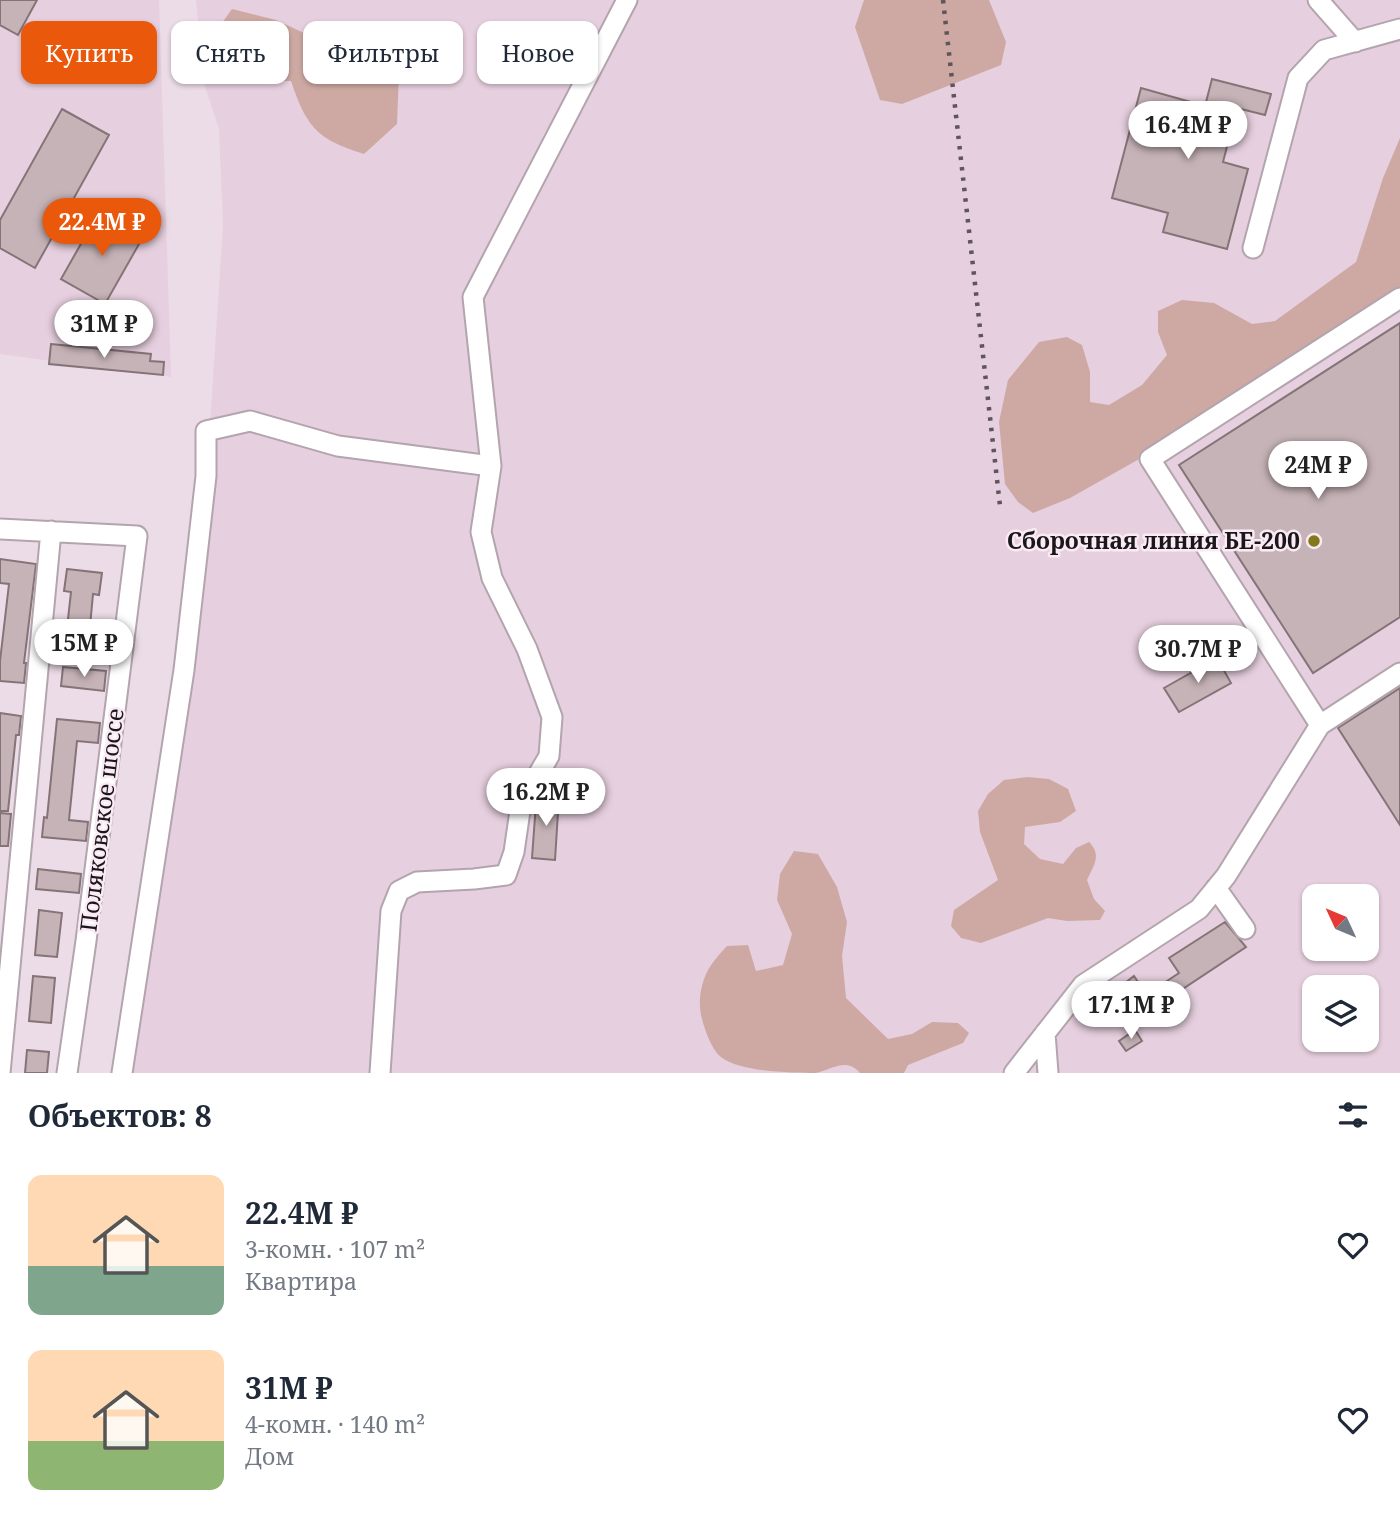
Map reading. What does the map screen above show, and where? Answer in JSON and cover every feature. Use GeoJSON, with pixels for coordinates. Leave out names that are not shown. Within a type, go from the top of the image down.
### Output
{"type":"FeatureCollection","features":[{"type":"Feature","properties":{"kind":"street"},"geometry":{"type":"LineString","coordinates":[[380,1073],[391,911],[399,891],[417,881],[506,875],[514,852],[520,804],[550,756],[552,717],[527,649],[492,578],[481,532],[491,466],[472,297],[627,0]]}},
{"type":"Feature","properties":{"kind":"street"},"geometry":{"type":"LineString","coordinates":[[1318,0],[1354,42]]}},
{"type":"Feature","properties":{"kind":"street"},"geometry":{"type":"LineString","coordinates":[[1253,248],[1298,78],[1324,50],[1400,29]]}},
{"type":"Feature","properties":{"kind":"street"},"geometry":{"type":"LineString","coordinates":[[1320,725],[1150,459],[1400,298]]}},
{"type":"Feature","properties":{"kind":"street"},"geometry":{"type":"LineString","coordinates":[[122,1073],[184,670],[206,477],[206,430],[250,421],[338,446],[491,466]]}},
{"type":"Feature","properties":{"kind":"street","name":"Поляковское шоссе"},"geometry":{"type":"LineString","coordinates":[[0,529],[137,536],[67,1073]]}},
{"type":"Feature","properties":{"kind":"street"},"geometry":{"type":"LineString","coordinates":[[1,1073],[51,531]]}},
{"type":"Feature","properties":{"kind":"street"},"geometry":{"type":"LineString","coordinates":[[1014,1073],[1083,985],[1199,909],[1226,876],[1320,725],[1400,673]]}},
{"type":"Feature","properties":{"kind":"street"},"geometry":{"type":"LineString","coordinates":[[1216,888],[1245,929]]}},
{"type":"Feature","properties":{"kind":"street"},"geometry":{"type":"LineString","coordinates":[[1045,1033],[1048,1073]]}},
{"type":"Feature","properties":{"kind":"shaded area"},"geometry":{"type":"Polygon","coordinates":[[[0,0],[159,0],[171,377],[0,354],[0,0]]]}},
{"type":"Feature","properties":{"kind":"shaded area"},"geometry":{"type":"Polygon","coordinates":[[[196,0],[1400,0],[1400,1073],[112,1073],[171,782],[210,426],[223,224],[219,129],[204,84],[289,84],[289,21],[198,21],[196,0]]]}},
{"type":"Feature","properties":{"kind":"shaded area"},"geometry":{"type":"Polygon","coordinates":[[[864,0],[989,0],[1006,42],[1001,65],[902,104],[880,100],[855,27],[864,0]]]}},
{"type":"Feature","properties":{"kind":"shaded area"},"geometry":{"type":"Polygon","coordinates":[[[232,9],[278,21],[223,21],[232,9]]]}},
{"type":"Feature","properties":{"kind":"shaded area"},"geometry":{"type":"Polygon","coordinates":[[[289,26],[303,33],[303,84],[399,84],[397,124],[364,154],[335,143],[324,137],[309,121],[291,81],[289,26]]]}},
{"type":"Feature","properties":{"kind":"shaded area"},"geometry":{"type":"Polygon","coordinates":[[[1400,138],[1400,291],[1141,458],[1070,498],[1033,513],[1018,502],[1005,484],[999,422],[1008,380],[1039,342],[1067,337],[1082,345],[1090,372],[1090,402],[1109,405],[1142,385],[1167,355],[1158,332],[1158,311],[1182,300],[1214,303],[1252,324],[1275,321],[1356,262],[1383,178],[1400,138]]]}},
{"type":"Feature","properties":{"kind":"shaded area"},"geometry":{"type":"Polygon","coordinates":[[[1027,777],[1049,779],[1068,789],[1076,811],[1060,822],[1025,827],[1024,844],[1040,859],[1063,864],[1076,848],[1089,842],[1096,856],[1087,880],[1094,899],[1105,911],[1100,920],[1067,921],[1048,918],[981,943],[961,938],[951,926],[954,910],[998,880],[980,832],[978,811],[988,794],[1004,780],[1027,777]]]}},
{"type":"Feature","properties":{"kind":"shaded area"},"geometry":{"type":"Polygon","coordinates":[[[794,851],[818,854],[837,887],[847,922],[842,956],[846,998],[888,1039],[912,1034],[932,1022],[958,1023],[969,1033],[963,1043],[908,1065],[904,1073],[860,1073],[845,1065],[816,1073],[767,1071],[740,1066],[718,1055],[703,1024],[701,1013],[700,998],[706,974],[727,946],[748,945],[756,971],[783,965],[792,934],[777,900],[780,874],[794,851]]]}},
{"type":"Feature","properties":{"kind":"building"},"geometry":{"type":"Polygon","coordinates":[[[0,0],[37,0],[26,21],[21,21],[18,35],[0,25],[0,0]]]}},
{"type":"Feature","properties":{"kind":"building"},"geometry":{"type":"Polygon","coordinates":[[[1212,79],[1271,94],[1265,115],[1237,108],[1223,162],[1248,169],[1227,249],[1163,232],[1168,213],[1112,198],[1141,88],[1205,106],[1212,79]]]}},
{"type":"Feature","properties":{"kind":"building"},"geometry":{"type":"Polygon","coordinates":[[[62,109],[109,135],[35,268],[0,248],[0,220],[62,109]]]}},
{"type":"Feature","properties":{"kind":"building"},"geometry":{"type":"Polygon","coordinates":[[[99,212],[143,237],[105,304],[61,279],[99,212]]]}},
{"type":"Feature","properties":{"kind":"building","name":"Сборочная линия БЕ-200"},"geometry":{"type":"Polygon","coordinates":[[[1400,323],[1400,617],[1313,673],[1179,465],[1400,323]]]}},
{"type":"Feature","properties":{"kind":"building"},"geometry":{"type":"Polygon","coordinates":[[[51,344],[151,354],[150,361],[164,362],[163,375],[49,364],[51,344]]]}},
{"type":"Feature","properties":{"kind":"building"},"geometry":{"type":"Polygon","coordinates":[[[0,559],[36,564],[24,683],[0,681],[9,584],[0,583],[0,559]]]}},
{"type":"Feature","properties":{"kind":"building"},"geometry":{"type":"Polygon","coordinates":[[[67,569],[102,573],[99,595],[93,594],[88,648],[65,646],[71,592],[64,591],[67,569]]]}},
{"type":"Feature","properties":{"kind":"building"},"geometry":{"type":"Polygon","coordinates":[[[1217,658],[1231,683],[1179,712],[1164,688],[1217,658]]]}},
{"type":"Feature","properties":{"kind":"building"},"geometry":{"type":"Polygon","coordinates":[[[63,667],[106,671],[104,691],[61,686],[63,667]]]}},
{"type":"Feature","properties":{"kind":"building"},"geometry":{"type":"Polygon","coordinates":[[[1400,688],[1400,825],[1338,728],[1400,688]]]}},
{"type":"Feature","properties":{"kind":"building"},"geometry":{"type":"Polygon","coordinates":[[[0,713],[21,716],[19,735],[16,735],[8,811],[0,811],[0,713]]]}},
{"type":"Feature","properties":{"kind":"building"},"geometry":{"type":"Polygon","coordinates":[[[57,719],[100,723],[98,743],[77,741],[69,820],[88,822],[86,841],[42,837],[44,817],[47,818],[57,719]]]}},
{"type":"Feature","properties":{"kind":"building"},"geometry":{"type":"Polygon","coordinates":[[[541,795],[559,796],[555,860],[532,858],[536,803],[541,795]]]}},
{"type":"Feature","properties":{"kind":"building"},"geometry":{"type":"Polygon","coordinates":[[[0,813],[11,814],[8,846],[0,846],[0,813]]]}},
{"type":"Feature","properties":{"kind":"building"},"geometry":{"type":"Polygon","coordinates":[[[38,869],[81,874],[79,893],[36,889],[38,869]]]}},
{"type":"Feature","properties":{"kind":"building"},"geometry":{"type":"Polygon","coordinates":[[[39,910],[62,913],[57,957],[35,955],[39,910]]]}},
{"type":"Feature","properties":{"kind":"building"},"geometry":{"type":"Polygon","coordinates":[[[1225,922],[1246,947],[1172,996],[1164,983],[1179,973],[1169,958],[1225,922]]]}},
{"type":"Feature","properties":{"kind":"building"},"geometry":{"type":"Polygon","coordinates":[[[33,976],[55,978],[51,1023],[29,1021],[33,976]]]}},
{"type":"Feature","properties":{"kind":"building"},"geometry":{"type":"Polygon","coordinates":[[[1134,976],[1144,991],[1135,998],[1125,983],[1134,976]]]}},
{"type":"Feature","properties":{"kind":"building"},"geometry":{"type":"Polygon","coordinates":[[[1135,1030],[1142,1041],[1126,1051],[1119,1041],[1135,1030]]]}},
{"type":"Feature","properties":{"kind":"building"},"geometry":{"type":"Polygon","coordinates":[[[27,1050],[49,1052],[47,1073],[25,1073],[27,1050]]]}},
{"type":"Feature","properties":{"kind":"railway"},"geometry":{"type":"LineString","coordinates":[[943,0],[1000,506]]}},
{"type":"Feature","properties":{"kind":"place","name":"Сборочная линия БЕ-200"},"geometry":{"type":"Point","coordinates":[1314,541]}}]}
